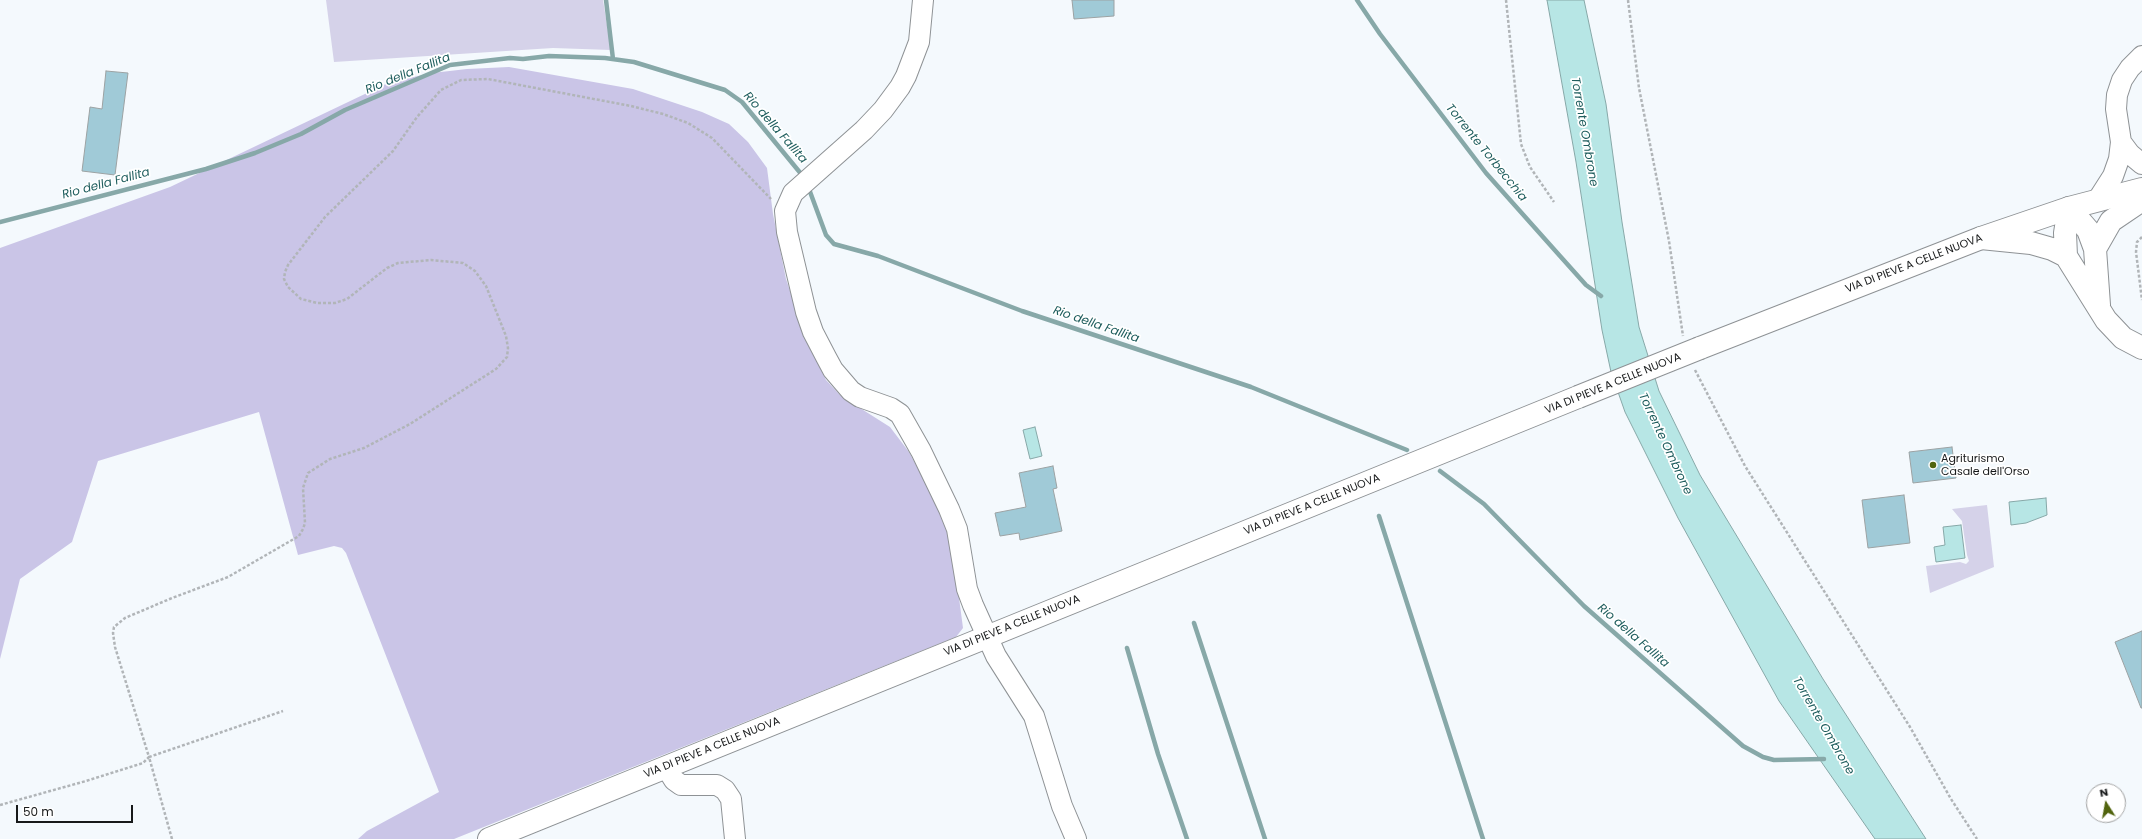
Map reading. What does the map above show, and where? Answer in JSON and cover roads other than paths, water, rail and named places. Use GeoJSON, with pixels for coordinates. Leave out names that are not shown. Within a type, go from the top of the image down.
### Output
{"type":"FeatureCollection","features":[{"type":"Feature","properties":{"kind":"main road","name":"VIA DI PIEVE A CELLE NUOVA"},"geometry":{"type":"LineString","coordinates":[[489,839],[986,636],[1578,398],[1692,350],[1981,238],[2069,208],[2142,189]]}},
{"type":"Feature","properties":{"kind":"main road"},"geometry":{"type":"LineString","coordinates":[[2095,249],[2111,221],[2142,200]]}},
{"type":"Feature","properties":{"kind":"main road"},"geometry":{"type":"LineString","coordinates":[[2069,208],[2088,230],[2095,249],[2100,310]]}},
{"type":"Feature","properties":{"kind":"main road"},"geometry":{"type":"LineString","coordinates":[[2069,208],[2065,233],[2066,256],[2112,328],[2123,338],[2142,348]]}},
{"type":"Feature","properties":{"kind":"main road"},"geometry":{"type":"LineString","coordinates":[[1981,238],[2031,243],[2052,249],[2066,256]]}},
{"type":"Feature","properties":{"kind":"street"},"geometry":{"type":"LineString","coordinates":[[923,0],[919,42],[906,76],[900,87],[883,110],[864,130],[800,186],[788,201],[785,211],[789,239],[806,312],[813,332],[833,370],[851,391],[860,397],[891,408],[900,414],[954,519],[967,589],[986,636],[996,656],[1034,716],[1062,806],[1076,839]]}},
{"type":"Feature","properties":{"kind":"street"},"geometry":{"type":"LineString","coordinates":[[2097,201],[2117,166],[2121,142],[2116,116],[2117,94],[2122,80],[2130,68],[2142,56]]}},
{"type":"Feature","properties":{"kind":"street"},"geometry":{"type":"LineString","coordinates":[[2121,142],[2130,154],[2142,164]]}},
{"type":"Feature","properties":{"kind":"street"},"geometry":{"type":"LineString","coordinates":[[666,767],[674,780],[681,785],[717,785],[725,790],[731,799],[735,839]]}},
{"type":"Feature","properties":{"kind":"water","name":"Torrente Ombrone"},"geometry":{"type":"Polygon","coordinates":[[[1547,0],[1584,0],[1606,104],[1622,222],[1639,327],[1659,391],[1700,475],[1823,679],[1926,839],[1875,839],[1779,701],[1678,518],[1625,412],[1611,372],[1602,330],[1576,162],[1547,0]]]}},
{"type":"Feature","properties":{"kind":"water"},"geometry":{"type":"Polygon","coordinates":[[[1035,427],[1042,456],[1030,459],[1023,430],[1035,427]]]}},
{"type":"Feature","properties":{"kind":"water"},"geometry":{"type":"Polygon","coordinates":[[[2046,498],[2047,515],[2026,523],[2011,525],[2009,502],[2046,498]]]}},
{"type":"Feature","properties":{"kind":"water"},"geometry":{"type":"Polygon","coordinates":[[[1961,525],[1965,558],[1936,562],[1934,547],[1945,545],[1943,527],[1961,525]]]}},
{"type":"Feature","properties":{"kind":"waterway"},"geometry":{"type":"LineString","coordinates":[[606,0],[613,59]]}},
{"type":"Feature","properties":{"kind":"waterway","name":"Torrente Torbecchia"},"geometry":{"type":"LineString","coordinates":[[1357,0],[1380,34],[1486,173],[1586,285],[1601,296]]}},
{"type":"Feature","properties":{"kind":"waterway","name":"Rio della Fallita"},"geometry":{"type":"LineString","coordinates":[[0,222],[206,169],[255,153],[301,134],[345,110],[450,65],[510,58],[523,59],[549,56],[605,58],[634,62],[725,90],[742,102],[802,175]]}},
{"type":"Feature","properties":{"kind":"waterway","name":"Rio della Fallita"},"geometry":{"type":"LineString","coordinates":[[809,189],[826,235],[834,244],[878,256],[1022,311],[1251,387],[1407,450]]}},
{"type":"Feature","properties":{"kind":"waterway","name":"Rio della Fallita"},"geometry":{"type":"LineString","coordinates":[[1440,471],[1484,504],[1584,606],[1743,746],[1763,757],[1774,760],[1824,759]]}},
{"type":"Feature","properties":{"kind":"waterway"},"geometry":{"type":"LineString","coordinates":[[1379,516],[1483,839]]}},
{"type":"Feature","properties":{"kind":"waterway"},"geometry":{"type":"LineString","coordinates":[[1194,623],[1265,839]]}},
{"type":"Feature","properties":{"kind":"waterway"},"geometry":{"type":"LineString","coordinates":[[1127,648],[1158,754],[1187,839]]}},
{"type":"Feature","properties":{"kind":"place","name":"Agriturismo Casale dell'Orso"},"geometry":{"type":"Point","coordinates":[1933,465]}}]}
